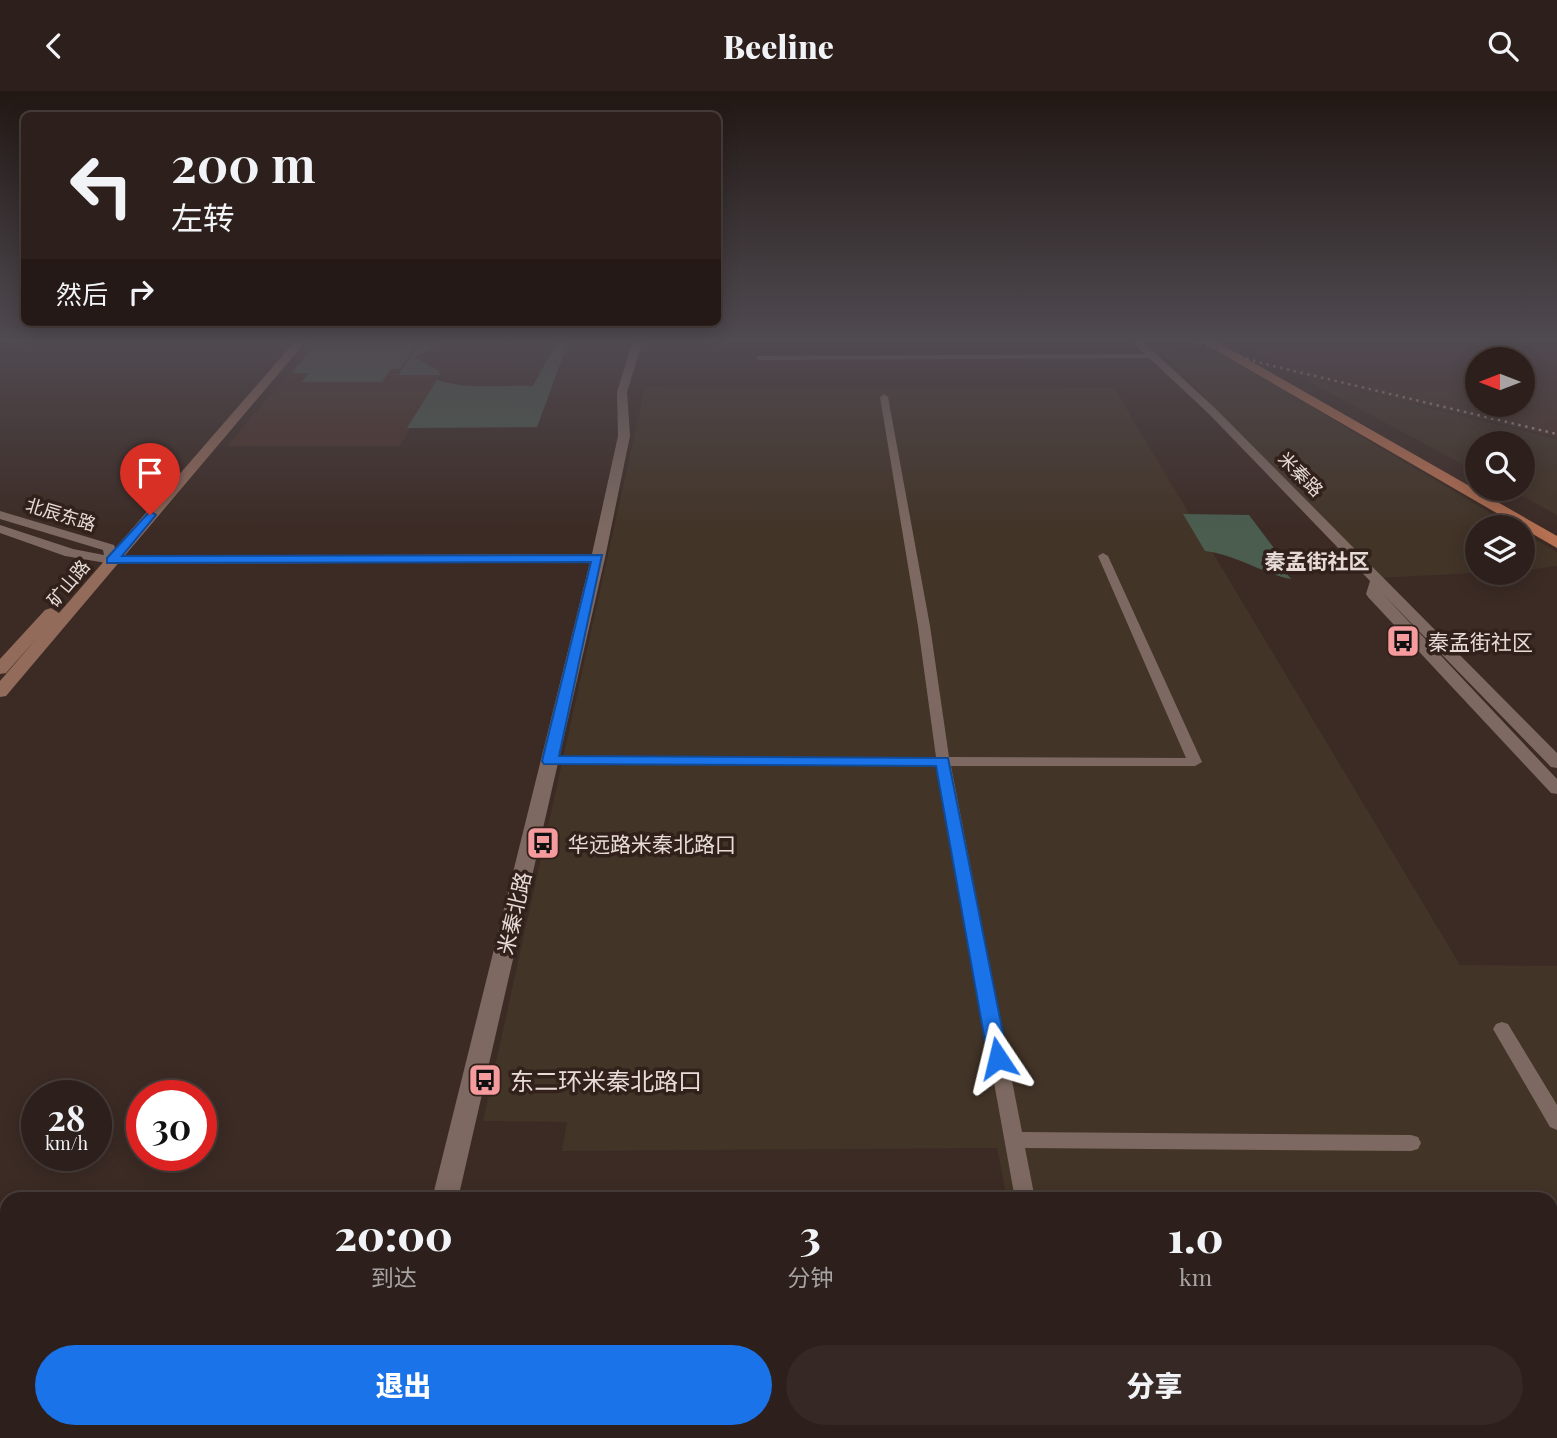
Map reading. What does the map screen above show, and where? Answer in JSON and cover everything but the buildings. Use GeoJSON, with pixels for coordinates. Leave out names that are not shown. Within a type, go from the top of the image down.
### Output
{"type":"FeatureCollection","features":[{"type":"Feature","properties":{"kind":"highway"},"geometry":{"type":"LineString","coordinates":[[1313,403],[1557,543]]}},
{"type":"Feature","properties":{"kind":"highway"},"geometry":{"type":"LineString","coordinates":[[1333,403],[1465,477]]}},
{"type":"Feature","properties":{"kind":"highway"},"geometry":{"type":"LineString","coordinates":[[1508,501],[1557,529]]}},
{"type":"Feature","properties":{"kind":"main road","name":"矿山路"},"geometry":{"type":"LineString","coordinates":[[0,692],[106,556],[239,403]]}},
{"type":"Feature","properties":{"kind":"main road","name":"矿山路"},"geometry":{"type":"LineString","coordinates":[[1,668],[245,403]]}},
{"type":"Feature","properties":{"kind":"street","name":"米秦北路"},"geometry":{"type":"LineString","coordinates":[[447,1192],[598,558],[624,436],[622,403]]}},
{"type":"Feature","properties":{"kind":"street"},"geometry":{"type":"LineString","coordinates":[[885,403],[943,761],[1024,1192]]}},
{"type":"Feature","properties":{"kind":"street","name":"米秦路"},"geometry":{"type":"LineString","coordinates":[[1201,403],[1557,763]]}},
{"type":"Feature","properties":{"kind":"street","name":"北辰东路"},"geometry":{"type":"LineString","coordinates":[[0,515],[106,556]]}},
{"type":"Feature","properties":{"kind":"street","name":"北辰东路"},"geometry":{"type":"LineString","coordinates":[[0,529],[106,556]]}},
{"type":"Feature","properties":{"kind":"street"},"geometry":{"type":"LineString","coordinates":[[106,556],[598,558]]}},
{"type":"Feature","properties":{"kind":"street"},"geometry":{"type":"LineString","coordinates":[[550,761],[1195,762],[1103,556]]}},
{"type":"Feature","properties":{"kind":"street","name":"米秦路"},"geometry":{"type":"LineString","coordinates":[[1378,579],[1373,594],[1557,789]]}},
{"type":"Feature","properties":{"kind":"street"},"geometry":{"type":"LineString","coordinates":[[1412,636],[1432,635]]}},
{"type":"Feature","properties":{"kind":"street"},"geometry":{"type":"LineString","coordinates":[[1502,1029],[1557,1122]]}},
{"type":"Feature","properties":{"kind":"street"},"geometry":{"type":"LineString","coordinates":[[1013,1140],[1411,1143]]}},
{"type":"Feature","properties":{"kind":"shaded area"},"geometry":{"type":"Polygon","coordinates":[[[264,403],[424,403],[400,446],[227,446],[264,403]]]}},
{"type":"Feature","properties":{"kind":"shaded area"},"geometry":{"type":"Polygon","coordinates":[[[641,403],[1123,403],[1460,965],[1557,966],[1557,1192],[1006,1192],[997,1148],[562,1151],[567,1122],[483,1121],[641,403]]]}},
{"type":"Feature","properties":{"kind":"shaded area"},"geometry":{"type":"Polygon","coordinates":[[[1210,403],[1305,403],[1465,498],[1465,501],[1470,501],[1494,515],[1465,515],[1465,574],[1378,578],[1210,403]]]}},
{"type":"Feature","properties":{"kind":"shaded area"},"geometry":{"type":"Polygon","coordinates":[[[1348,403],[1409,403],[1524,431],[1465,431],[1465,466],[1348,403]]]}},
{"type":"Feature","properties":{"kind":"shaded area"},"geometry":{"type":"Polygon","coordinates":[[[1413,403],[1465,403],[1465,415],[1413,403]]]}},
{"type":"Feature","properties":{"kind":"shaded area"},"geometry":{"type":"Polygon","coordinates":[[[1535,403],[1557,403],[1557,437],[1473,417],[1535,417],[1535,403]]]}},
{"type":"Feature","properties":{"kind":"shaded area"},"geometry":{"type":"Polygon","coordinates":[[[1535,434],[1557,439],[1557,515],[1531,501],[1535,501],[1535,434]]]}},
{"type":"Feature","properties":{"kind":"shaded area"},"geometry":{"type":"Polygon","coordinates":[[[1535,539],[1557,552],[1557,566],[1535,569],[1535,539]]]}},
{"type":"Feature","properties":{"kind":"green space"},"geometry":{"type":"Polygon","coordinates":[[[423,403],[546,403],[537,427],[407,428],[423,403]]]}},
{"type":"Feature","properties":{"kind":"green space"},"geometry":{"type":"Polygon","coordinates":[[[1183,514],[1249,515],[1277,552],[1271,554],[1291,579],[1228,556],[1205,551],[1183,514]]]}},
{"type":"Feature","properties":{"kind":"railway"},"geometry":{"type":"LineString","coordinates":[[1427,403],[1557,434]]}},
{"type":"Feature","properties":{"kind":"place","name":"秦孟街社区"},"geometry":{"type":"Point","coordinates":[1403,641]}},
{"type":"Feature","properties":{"kind":"place","name":"华远路米秦北路口"},"geometry":{"type":"Point","coordinates":[543,843]}},
{"type":"Feature","properties":{"kind":"place","name":"东二环米秦北路口"},"geometry":{"type":"Point","coordinates":[485,1080]}},
{"type":"Feature","properties":{"kind":"district","name":"秦孟街社区"},"geometry":{"type":"Point","coordinates":[1317,560]}},
{"type":"Feature","properties":{"kind":"route"},"geometry":{"type":"LineString","coordinates":[[150,515],[112,560],[598,558],[550,761],[943,761],[998,1058]]}}]}
